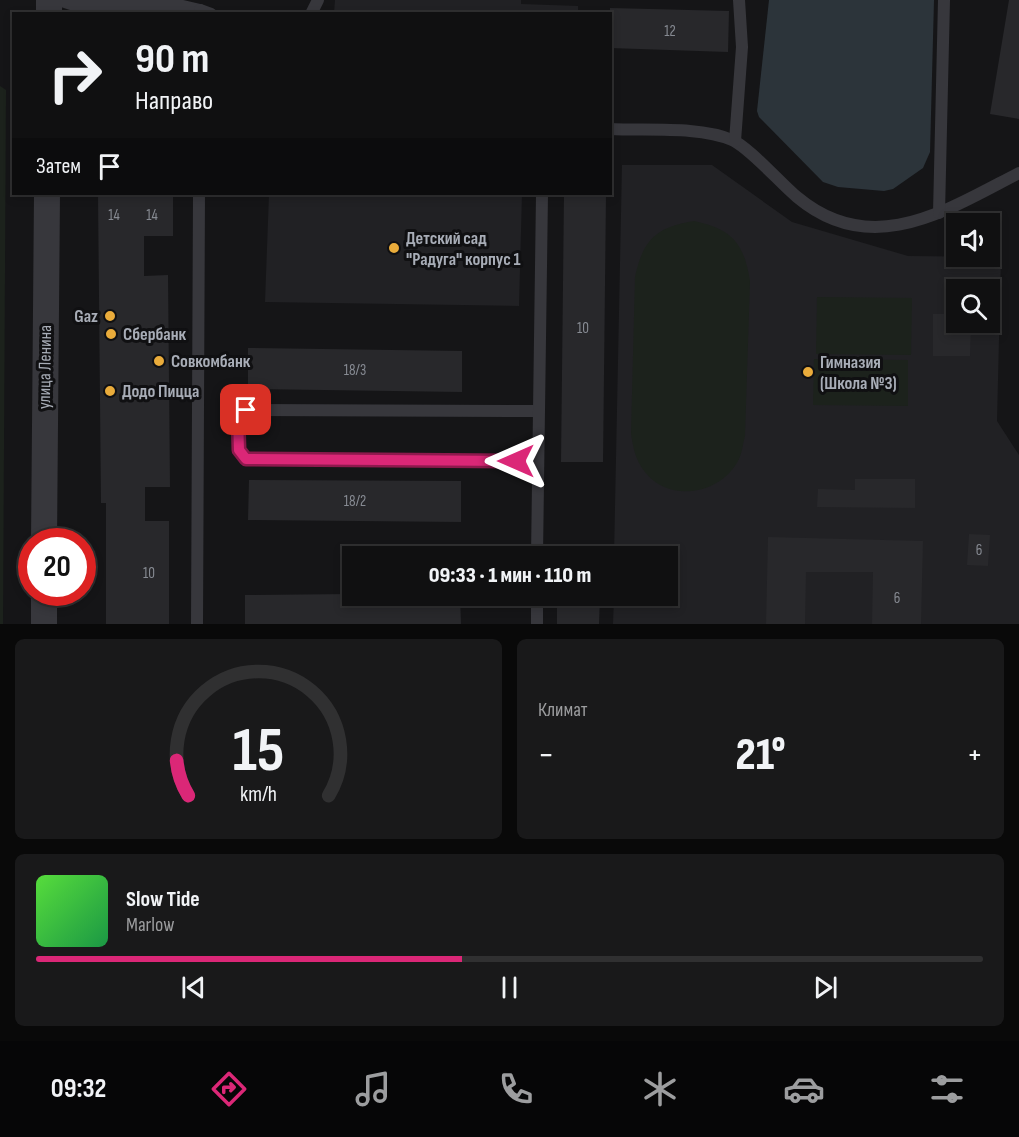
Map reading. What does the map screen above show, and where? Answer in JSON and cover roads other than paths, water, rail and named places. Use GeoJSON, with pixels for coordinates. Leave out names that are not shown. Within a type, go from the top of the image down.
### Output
{"type":"FeatureCollection","features":[{"type":"Feature","properties":{"kind":"street","name":"улица Ленина"},"geometry":{"type":"LineString","coordinates":[[44,528],[47,195]]}},
{"type":"Feature","properties":{"kind":"street"},"geometry":{"type":"LineString","coordinates":[[44,606],[44,624]]}},
{"type":"Feature","properties":{"kind":"lane"},"geometry":{"type":"LineString","coordinates":[[59,0],[71,4],[183,6],[203,12]]}},
{"type":"Feature","properties":{"kind":"lane"},"geometry":{"type":"LineString","coordinates":[[735,141],[742,47],[739,0]]}},
{"type":"Feature","properties":{"kind":"lane"},"geometry":{"type":"LineString","coordinates":[[939,213],[944,0]]}},
{"type":"Feature","properties":{"kind":"lane"},"geometry":{"type":"LineString","coordinates":[[612,129],[711,134],[735,141],[816,212],[838,222],[868,227],[894,227],[916,223],[1019,173]]}},
{"type":"Feature","properties":{"kind":"lane"},"geometry":{"type":"LineString","coordinates":[[197,624],[199,195]]}},
{"type":"Feature","properties":{"kind":"lane"},"geometry":{"type":"LineString","coordinates":[[537,546],[542,195]]}},
{"type":"Feature","properties":{"kind":"lane"},"geometry":{"type":"LineString","coordinates":[[538,461],[246,459],[239,450],[238,417],[246,410],[539,411]]}},
{"type":"Feature","properties":{"kind":"lane"},"geometry":{"type":"LineString","coordinates":[[537,606],[537,624]]}},
{"type":"Feature","properties":{"kind":"place","name":"Детский сад \"Радуга\" корпус 1"},"geometry":{"type":"Point","coordinates":[394,248]}},
{"type":"Feature","properties":{"kind":"place","name":"Gaz"},"geometry":{"type":"Point","coordinates":[110,316]}},
{"type":"Feature","properties":{"kind":"place","name":"Сбербанк"},"geometry":{"type":"Point","coordinates":[111,334]}},
{"type":"Feature","properties":{"kind":"place","name":"Совкомбанк"},"geometry":{"type":"Point","coordinates":[159,361]}},
{"type":"Feature","properties":{"kind":"place","name":"Гимназия (Школа №3)"},"geometry":{"type":"Point","coordinates":[808,372]}},
{"type":"Feature","properties":{"kind":"place","name":"Додо Пицца"},"geometry":{"type":"Point","coordinates":[110,391]}}]}
